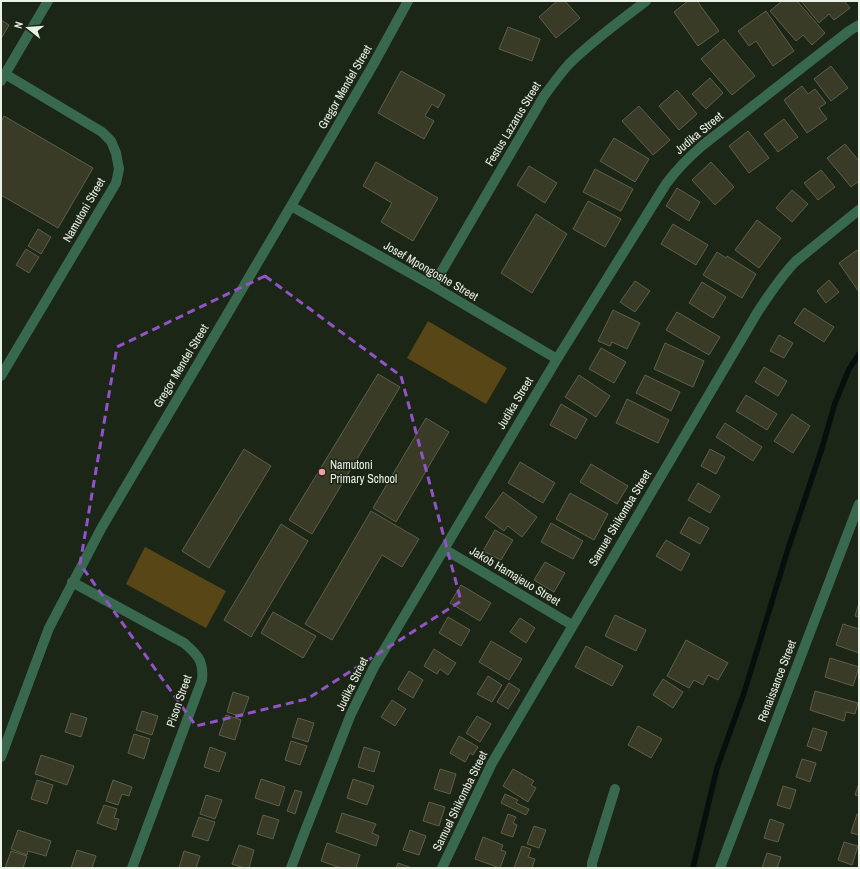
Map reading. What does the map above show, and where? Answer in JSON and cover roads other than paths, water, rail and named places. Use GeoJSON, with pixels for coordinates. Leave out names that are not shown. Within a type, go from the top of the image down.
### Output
{"type":"FeatureCollection","features":[{"type":"Feature","properties":{"kind":"street"},"geometry":{"type":"LineString","coordinates":[[3,77],[48,1]]}},
{"type":"Feature","properties":{"kind":"street","name":"Gregor Mendel Street"},"geometry":{"type":"LineString","coordinates":[[1,757],[49,628],[105,520],[291,206],[373,65],[408,1]]}},
{"type":"Feature","properties":{"kind":"street","name":"Festus Lazarus Street"},"geometry":{"type":"LineString","coordinates":[[433,286],[540,103],[556,79],[582,52],[646,1]]}},
{"type":"Feature","properties":{"kind":"street","name":"Judika Street"},"geometry":{"type":"LineString","coordinates":[[291,868],[338,746],[374,667],[557,359],[666,184],[676,170],[703,145],[849,31],[859,25]]}},
{"type":"Feature","properties":{"kind":"street","name":"Namutoni Street"},"geometry":{"type":"LineString","coordinates":[[1,376],[116,183],[119,169],[116,153],[111,141],[102,132],[3,77]]}},
{"type":"Feature","properties":{"kind":"street","name":"Josef Mpongoshe Street"},"geometry":{"type":"LineString","coordinates":[[291,206],[433,286],[557,359]]}},
{"type":"Feature","properties":{"kind":"street","name":"Samuel Shikomba Street"},"geometry":{"type":"LineString","coordinates":[[442,868],[492,763],[572,625],[768,296],[796,261],[859,211]]}},
{"type":"Feature","properties":{"kind":"street","name":"Renaissance Street"},"geometry":{"type":"LineString","coordinates":[[720,868],[859,504]]}},
{"type":"Feature","properties":{"kind":"street","name":"Jakob Hamajeuo Street"},"geometry":{"type":"LineString","coordinates":[[444,549],[572,625]]}},
{"type":"Feature","properties":{"kind":"street","name":"Pison Street"},"geometry":{"type":"LineString","coordinates":[[72,582],[184,643],[201,661],[203,671],[202,680],[132,868]]}},
{"type":"Feature","properties":{"kind":"street"},"geometry":{"type":"LineString","coordinates":[[592,868],[592,863],[615,789]]}},
{"type":"Feature","properties":{"kind":"waterway"},"geometry":{"type":"LineString","coordinates":[[693,868],[717,768],[744,693],[835,403],[849,369],[859,354]]}},
{"type":"Feature","properties":{"kind":"place","name":"Namutoni Primary School"},"geometry":{"type":"Point","coordinates":[322,472]}}]}
